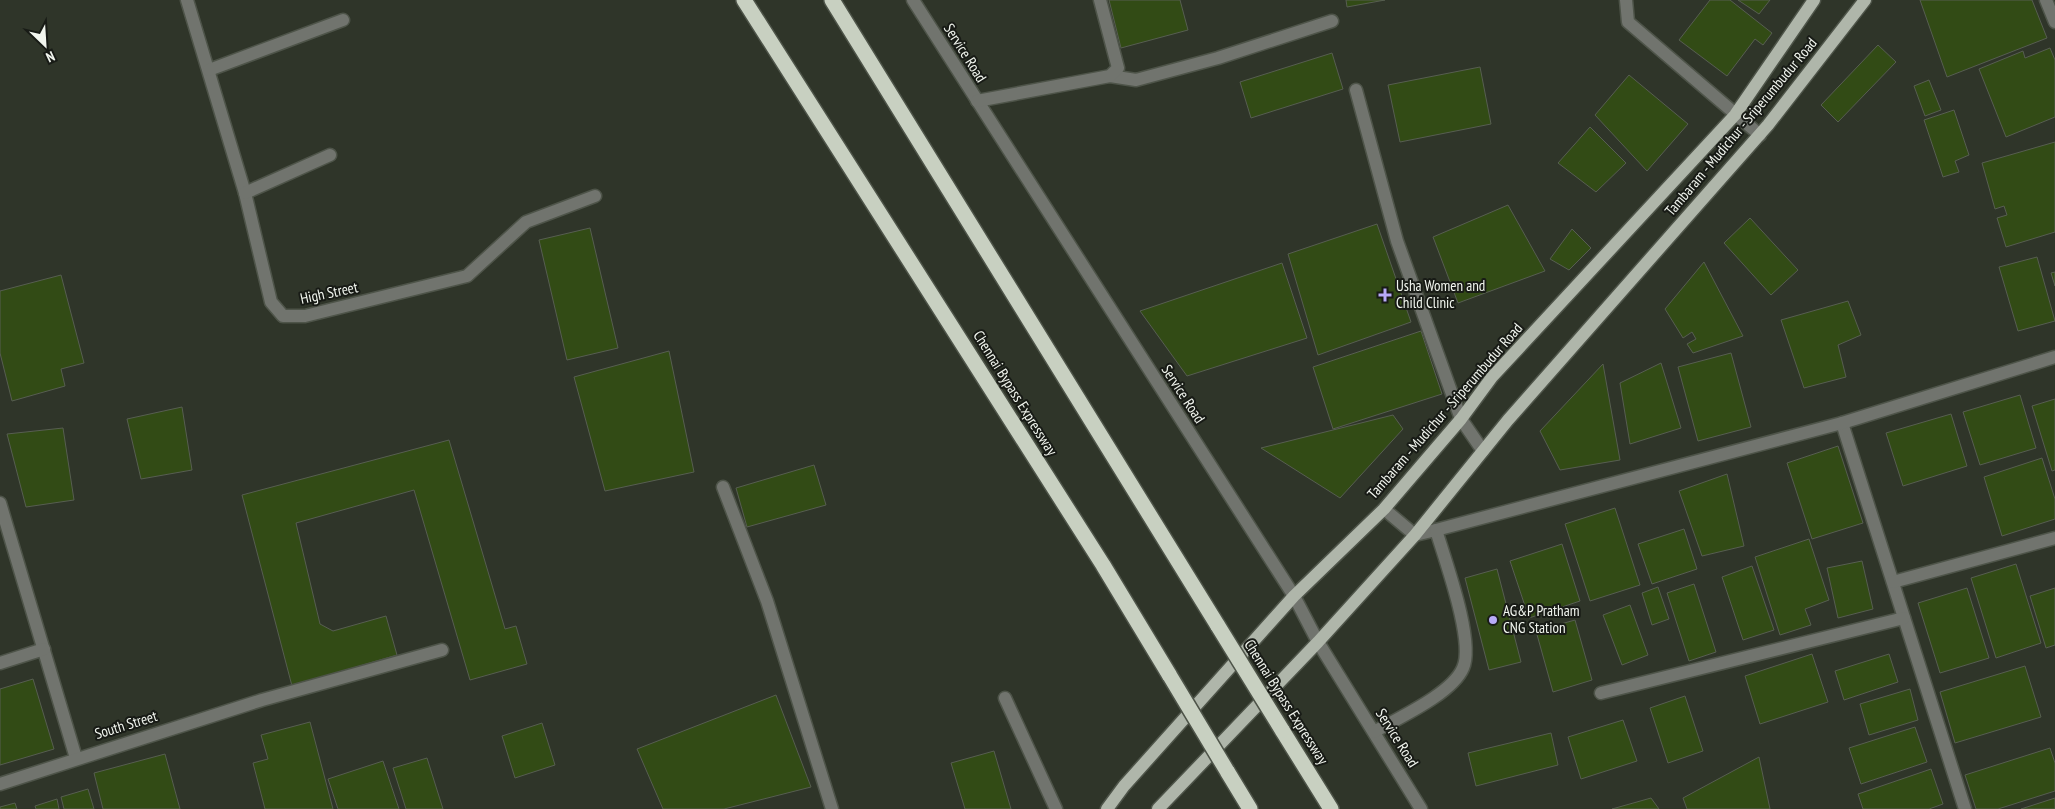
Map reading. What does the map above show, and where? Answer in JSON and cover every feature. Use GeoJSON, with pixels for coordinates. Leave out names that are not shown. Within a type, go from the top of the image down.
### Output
{"type":"FeatureCollection","features":[{"type":"Feature","properties":{"kind":"highway","name":"Chennai Bypass Expressway"},"geometry":{"type":"LineString","coordinates":[[744,0],[1103,565],[1250,809]]}},
{"type":"Feature","properties":{"kind":"highway","name":"Chennai Bypass Expressway"},"geometry":{"type":"LineString","coordinates":[[832,0],[1331,809]]}},
{"type":"Feature","properties":{"kind":"main road","name":"Tambaram - Mudichur - Sriperumbudur Road"},"geometry":{"type":"LineString","coordinates":[[1107,809],[1124,786],[1294,596],[1384,509],[1461,419],[1492,377],[1736,115],[1814,0]]}},
{"type":"Feature","properties":{"kind":"main road","name":"Tambaram - Mudichur - Sriperumbudur Road"},"geometry":{"type":"LineString","coordinates":[[1158,809],[1318,642],[1415,535],[1483,451],[1760,134],[1866,0]]}},
{"type":"Feature","properties":{"kind":"street","name":"High Street"},"geometry":{"type":"LineString","coordinates":[[187,0],[245,193],[271,302],[283,316],[305,316],[467,276],[526,222],[595,196]]}},
{"type":"Feature","properties":{"kind":"street","name":"Service Road"},"geometry":{"type":"LineString","coordinates":[[913,0],[1294,596],[1318,642],[1421,809]]}},
{"type":"Feature","properties":{"kind":"street"},"geometry":{"type":"LineString","coordinates":[[1100,0],[1118,68],[1110,76]]}},
{"type":"Feature","properties":{"kind":"street"},"geometry":{"type":"LineString","coordinates":[[1626,0],[1628,22],[1760,134]]}},
{"type":"Feature","properties":{"kind":"street"},"geometry":{"type":"LineString","coordinates":[[2046,0],[2055,22]]}},
{"type":"Feature","properties":{"kind":"street"},"geometry":{"type":"LineString","coordinates":[[209,70],[342,20]]}},
{"type":"Feature","properties":{"kind":"street"},"geometry":{"type":"LineString","coordinates":[[976,101],[1110,76],[1136,80],[1218,58],[1332,22]]}},
{"type":"Feature","properties":{"kind":"street"},"geometry":{"type":"LineString","coordinates":[[1356,90],[1397,241],[1461,419],[1483,451]]}},
{"type":"Feature","properties":{"kind":"street"},"geometry":{"type":"LineString","coordinates":[[245,193],[330,155]]}},
{"type":"Feature","properties":{"kind":"street"},"geometry":{"type":"LineString","coordinates":[[1384,509],[1415,535],[1842,423],[2055,357]]}},
{"type":"Feature","properties":{"kind":"street"},"geometry":{"type":"LineString","coordinates":[[1842,423],[1965,809]]}},
{"type":"Feature","properties":{"kind":"street"},"geometry":{"type":"LineString","coordinates":[[723,487],[767,601],[832,809]]}},
{"type":"Feature","properties":{"kind":"street"},"geometry":{"type":"LineString","coordinates":[[0,503],[76,758]]}},
{"type":"Feature","properties":{"kind":"street"},"geometry":{"type":"LineString","coordinates":[[1374,732],[1441,694],[1464,668],[1467,643],[1436,530]]}},
{"type":"Feature","properties":{"kind":"street"},"geometry":{"type":"LineString","coordinates":[[1893,582],[2055,538]]}},
{"type":"Feature","properties":{"kind":"street"},"geometry":{"type":"LineString","coordinates":[[1601,693],[1904,618]]}},
{"type":"Feature","properties":{"kind":"street"},"geometry":{"type":"LineString","coordinates":[[0,663],[44,648]]}},
{"type":"Feature","properties":{"kind":"street","name":"South Street"},"geometry":{"type":"LineString","coordinates":[[0,784],[76,758],[262,700],[442,650]]}},
{"type":"Feature","properties":{"kind":"street"},"geometry":{"type":"LineString","coordinates":[[1005,698],[1056,809]]}},
{"type":"Feature","properties":{"kind":"building"},"geometry":{"type":"Polygon","coordinates":[[[1109,0],[1180,0],[1188,30],[1121,48],[1109,0]]]}},
{"type":"Feature","properties":{"kind":"building"},"geometry":{"type":"Polygon","coordinates":[[[1346,0],[1385,0],[1347,7],[1346,0]]]}},
{"type":"Feature","properties":{"kind":"building"},"geometry":{"type":"Polygon","coordinates":[[[1710,0],[1730,0],[1772,33],[1763,45],[1755,39],[1727,76],[1679,40],[1710,0]]]}},
{"type":"Feature","properties":{"kind":"building"},"geometry":{"type":"Polygon","coordinates":[[[1738,0],[1770,0],[1759,14],[1738,0]]]}},
{"type":"Feature","properties":{"kind":"building"},"geometry":{"type":"Polygon","coordinates":[[[1920,0],[2032,0],[2047,38],[1947,77],[1920,0]]]}},
{"type":"Feature","properties":{"kind":"building"},"geometry":{"type":"Polygon","coordinates":[[[1878,45],[1896,62],[1838,122],[1821,105],[1878,45]]]}},
{"type":"Feature","properties":{"kind":"building"},"geometry":{"type":"Polygon","coordinates":[[[2050,48],[2055,60],[2055,117],[2006,137],[1979,69],[2023,51],[2025,58],[2050,48]]]}},
{"type":"Feature","properties":{"kind":"building"},"geometry":{"type":"Polygon","coordinates":[[[1332,53],[1343,89],[1251,118],[1240,82],[1332,53]]]}},
{"type":"Feature","properties":{"kind":"building"},"geometry":{"type":"Polygon","coordinates":[[[1480,67],[1491,124],[1400,142],[1388,85],[1480,67]]]}},
{"type":"Feature","properties":{"kind":"building"},"geometry":{"type":"Polygon","coordinates":[[[1629,75],[1688,124],[1647,171],[1595,115],[1629,75]]]}},
{"type":"Feature","properties":{"kind":"building"},"geometry":{"type":"Polygon","coordinates":[[[1929,80],[1941,110],[1925,116],[1914,86],[1929,80]]]}},
{"type":"Feature","properties":{"kind":"building"},"geometry":{"type":"Polygon","coordinates":[[[1954,110],[1969,155],[1955,161],[1959,172],[1943,177],[1924,120],[1954,110]]]}},
{"type":"Feature","properties":{"kind":"building"},"geometry":{"type":"Polygon","coordinates":[[[1590,127],[1626,163],[1596,192],[1558,163],[1590,127]]]}},
{"type":"Feature","properties":{"kind":"building"},"geometry":{"type":"Polygon","coordinates":[[[2055,142],[2055,232],[2006,247],[1997,218],[2007,215],[2004,206],[1995,209],[1982,163],[2055,142]]]}},
{"type":"Feature","properties":{"kind":"building"},"geometry":{"type":"Polygon","coordinates":[[[1508,205],[1545,271],[1458,303],[1433,237],[1508,205]]]}},
{"type":"Feature","properties":{"kind":"building"},"geometry":{"type":"Polygon","coordinates":[[[1750,218],[1798,270],[1771,295],[1724,243],[1750,218]]]}},
{"type":"Feature","properties":{"kind":"building"},"geometry":{"type":"Polygon","coordinates":[[[1377,224],[1411,322],[1318,355],[1288,254],[1377,224]]]}},
{"type":"Feature","properties":{"kind":"building"},"geometry":{"type":"Polygon","coordinates":[[[590,228],[618,348],[567,360],[539,240],[590,228]]]}},
{"type":"Feature","properties":{"kind":"building"},"geometry":{"type":"Polygon","coordinates":[[[1572,229],[1591,248],[1569,270],[1550,259],[1572,229]]]}},
{"type":"Feature","properties":{"kind":"building"},"geometry":{"type":"Polygon","coordinates":[[[2037,257],[2055,321],[2018,331],[1999,267],[2037,257]]]}},
{"type":"Feature","properties":{"kind":"building"},"geometry":{"type":"Polygon","coordinates":[[[1704,262],[1743,336],[1693,353],[1687,344],[1696,339],[1692,332],[1683,338],[1665,309],[1704,262]]]}},
{"type":"Feature","properties":{"kind":"building"},"geometry":{"type":"Polygon","coordinates":[[[1282,263],[1307,338],[1187,376],[1140,311],[1282,263]]]}},
{"type":"Feature","properties":{"kind":"building"},"geometry":{"type":"Polygon","coordinates":[[[2055,272],[2055,286],[2051,273],[2055,272]]]}},
{"type":"Feature","properties":{"kind":"building"},"geometry":{"type":"Polygon","coordinates":[[[61,275],[84,363],[61,369],[65,386],[12,401],[0,353],[0,291],[61,275]]]}},
{"type":"Feature","properties":{"kind":"building"},"geometry":{"type":"Polygon","coordinates":[[[1848,301],[1861,335],[1838,345],[1846,377],[1804,388],[1781,320],[1848,301]]]}},
{"type":"Feature","properties":{"kind":"building"},"geometry":{"type":"Polygon","coordinates":[[[1421,331],[1442,394],[1333,429],[1313,367],[1421,331]]]}},
{"type":"Feature","properties":{"kind":"building"},"geometry":{"type":"Polygon","coordinates":[[[669,351],[694,472],[605,491],[574,377],[669,351]]]}},
{"type":"Feature","properties":{"kind":"building"},"geometry":{"type":"Polygon","coordinates":[[[1731,353],[1751,427],[1698,441],[1678,367],[1731,353]]]}},
{"type":"Feature","properties":{"kind":"building"},"geometry":{"type":"Polygon","coordinates":[[[1661,363],[1681,428],[1630,444],[1620,383],[1661,363]]]}},
{"type":"Feature","properties":{"kind":"building"},"geometry":{"type":"Polygon","coordinates":[[[1603,364],[1620,460],[1560,470],[1540,431],[1603,364]]]}},
{"type":"Feature","properties":{"kind":"building"},"geometry":{"type":"Polygon","coordinates":[[[2020,395],[2036,448],[1980,465],[1963,412],[2020,395]]]}},
{"type":"Feature","properties":{"kind":"building"},"geometry":{"type":"Polygon","coordinates":[[[2055,399],[2055,470],[2052,471],[2032,406],[2055,399]]]}},
{"type":"Feature","properties":{"kind":"building"},"geometry":{"type":"Polygon","coordinates":[[[182,407],[192,470],[141,479],[127,419],[182,407]]]}},
{"type":"Feature","properties":{"kind":"building"},"geometry":{"type":"Polygon","coordinates":[[[1951,414],[1967,466],[1903,486],[1886,433],[1951,414]]]}},
{"type":"Feature","properties":{"kind":"building"},"geometry":{"type":"Polygon","coordinates":[[[1393,415],[1403,429],[1340,498],[1261,448],[1393,415]]]}},
{"type":"Feature","properties":{"kind":"building"},"geometry":{"type":"Polygon","coordinates":[[[63,428],[74,500],[26,507],[7,434],[63,428]]]}},
{"type":"Feature","properties":{"kind":"building"},"geometry":{"type":"Polygon","coordinates":[[[449,440],[505,629],[516,626],[527,664],[470,680],[414,490],[296,523],[320,624],[333,631],[386,616],[397,655],[292,686],[242,495],[449,440]]]}},
{"type":"Feature","properties":{"kind":"building"},"geometry":{"type":"Polygon","coordinates":[[[1838,446],[1863,523],[1812,539],[1787,463],[1838,446]]]}},
{"type":"Feature","properties":{"kind":"building"},"geometry":{"type":"Polygon","coordinates":[[[2042,458],[2055,499],[2055,519],[2002,536],[1984,477],[2042,458]]]}},
{"type":"Feature","properties":{"kind":"building"},"geometry":{"type":"Polygon","coordinates":[[[814,465],[826,505],[747,527],[736,488],[814,465]]]}},
{"type":"Feature","properties":{"kind":"building"},"geometry":{"type":"Polygon","coordinates":[[[1727,474],[1744,546],[1702,556],[1679,491],[1727,474]]]}},
{"type":"Feature","properties":{"kind":"building"},"geometry":{"type":"Polygon","coordinates":[[[1615,508],[1640,585],[1590,601],[1565,524],[1615,508]]]}},
{"type":"Feature","properties":{"kind":"building"},"geometry":{"type":"Polygon","coordinates":[[[1684,529],[1697,569],[1652,584],[1638,544],[1684,529]]]}},
{"type":"Feature","properties":{"kind":"building"},"geometry":{"type":"Polygon","coordinates":[[[1809,539],[1829,600],[1805,609],[1811,625],[1780,635],[1755,557],[1809,539]]]}},
{"type":"Feature","properties":{"kind":"building"},"geometry":{"type":"Polygon","coordinates":[[[1562,544],[1580,601],[1529,618],[1510,561],[1562,544]]]}},
{"type":"Feature","properties":{"kind":"building"},"geometry":{"type":"Polygon","coordinates":[[[1862,561],[1873,609],[1838,618],[1827,568],[1862,561]]]}},
{"type":"Feature","properties":{"kind":"building"},"geometry":{"type":"Polygon","coordinates":[[[2016,564],[2041,643],[1996,658],[1971,578],[2016,564]]]}},
{"type":"Feature","properties":{"kind":"building"},"geometry":{"type":"Polygon","coordinates":[[[1752,566],[1774,630],[1743,640],[1722,577],[1752,566]]]}},
{"type":"Feature","properties":{"kind":"building","name":"AG&P Pratham CNG Station"},"geometry":{"type":"Polygon","coordinates":[[[1497,569],[1521,662],[1489,670],[1465,578],[1497,569]]]}},
{"type":"Feature","properties":{"kind":"building"},"geometry":{"type":"Polygon","coordinates":[[[1694,584],[1716,652],[1689,661],[1667,593],[1694,584]]]}},
{"type":"Feature","properties":{"kind":"building"},"geometry":{"type":"Polygon","coordinates":[[[1658,587],[1669,619],[1652,625],[1642,593],[1658,587]]]}},
{"type":"Feature","properties":{"kind":"building"},"geometry":{"type":"Polygon","coordinates":[[[1967,588],[1989,658],[1940,673],[1918,603],[1967,588]]]}},
{"type":"Feature","properties":{"kind":"building"},"geometry":{"type":"Polygon","coordinates":[[[2055,588],[2055,645],[2046,648],[2030,596],[2055,588]]]}},
{"type":"Feature","properties":{"kind":"building"},"geometry":{"type":"Polygon","coordinates":[[[1630,605],[1648,655],[1622,665],[1603,615],[1630,605]]]}},
{"type":"Feature","properties":{"kind":"building"},"geometry":{"type":"Polygon","coordinates":[[[1575,620],[1592,680],[1553,692],[1536,631],[1575,620]]]}},
{"type":"Feature","properties":{"kind":"building"},"geometry":{"type":"Polygon","coordinates":[[[1812,654],[1828,702],[1760,724],[1745,676],[1812,654]]]}},
{"type":"Feature","properties":{"kind":"building"},"geometry":{"type":"Polygon","coordinates":[[[1889,654],[1898,682],[1844,700],[1835,671],[1889,654]]]}},
{"type":"Feature","properties":{"kind":"building"},"geometry":{"type":"Polygon","coordinates":[[[2025,666],[2041,717],[1955,743],[1940,692],[2025,666]]]}},
{"type":"Feature","properties":{"kind":"building"},"geometry":{"type":"Polygon","coordinates":[[[33,679],[54,749],[0,765],[0,689],[33,679]]]}},
{"type":"Feature","properties":{"kind":"building"},"geometry":{"type":"Polygon","coordinates":[[[1910,689],[1918,720],[1869,735],[1860,704],[1910,689]]]}},
{"type":"Feature","properties":{"kind":"building"},"geometry":{"type":"Polygon","coordinates":[[[776,695],[811,787],[724,809],[663,809],[637,749],[776,695]]]}},
{"type":"Feature","properties":{"kind":"building"},"geometry":{"type":"Polygon","coordinates":[[[1685,696],[1703,751],[1668,763],[1650,708],[1685,696]]]}},
{"type":"Feature","properties":{"kind":"building"},"geometry":{"type":"Polygon","coordinates":[[[1623,720],[1637,761],[1581,779],[1568,737],[1623,720]]]}},
{"type":"Feature","properties":{"kind":"building"},"geometry":{"type":"Polygon","coordinates":[[[310,722],[333,809],[265,809],[253,763],[268,759],[261,735],[310,722]]]}},
{"type":"Feature","properties":{"kind":"building"},"geometry":{"type":"Polygon","coordinates":[[[542,723],[555,765],[515,778],[502,736],[542,723]]]}},
{"type":"Feature","properties":{"kind":"building"},"geometry":{"type":"Polygon","coordinates":[[[1915,727],[1927,762],[1861,784],[1849,748],[1915,727]]]}},
{"type":"Feature","properties":{"kind":"building"},"geometry":{"type":"Polygon","coordinates":[[[1551,733],[1558,765],[1476,786],[1468,753],[1551,733]]]}},
{"type":"Feature","properties":{"kind":"building"},"geometry":{"type":"Polygon","coordinates":[[[2050,748],[2055,763],[2055,791],[1998,809],[1976,809],[1965,775],[2050,748]]]}},
{"type":"Feature","properties":{"kind":"building"},"geometry":{"type":"Polygon","coordinates":[[[994,751],[1011,809],[965,809],[951,763],[994,751]]]}},
{"type":"Feature","properties":{"kind":"building"},"geometry":{"type":"Polygon","coordinates":[[[165,754],[180,809],[103,809],[94,773],[165,754]]]}},
{"type":"Feature","properties":{"kind":"building"},"geometry":{"type":"Polygon","coordinates":[[[1759,757],[1770,809],[1687,809],[1683,798],[1759,757]]]}},
{"type":"Feature","properties":{"kind":"building"},"geometry":{"type":"Polygon","coordinates":[[[427,758],[443,809],[406,809],[393,768],[427,758]]]}},
{"type":"Feature","properties":{"kind":"building"},"geometry":{"type":"Polygon","coordinates":[[[383,761],[399,809],[338,809],[328,779],[383,761]]]}},
{"type":"Feature","properties":{"kind":"building"},"geometry":{"type":"Polygon","coordinates":[[[1931,769],[1943,804],[1929,809],[1863,809],[1858,794],[1931,769]]]}},
{"type":"Feature","properties":{"kind":"building"},"geometry":{"type":"Polygon","coordinates":[[[88,789],[94,809],[64,809],[61,797],[88,789]]]}},
{"type":"Feature","properties":{"kind":"building"},"geometry":{"type":"Polygon","coordinates":[[[1651,798],[1659,809],[1612,809],[1651,798]]]}},
{"type":"Feature","properties":{"kind":"building"},"geometry":{"type":"Polygon","coordinates":[[[2055,798],[2055,809],[2021,809],[2055,798]]]}},
{"type":"Feature","properties":{"kind":"building"},"geometry":{"type":"Polygon","coordinates":[[[57,799],[59,809],[36,809],[35,806],[57,799]]]}},
{"type":"Feature","properties":{"kind":"building"},"geometry":{"type":"Polygon","coordinates":[[[15,803],[17,809],[0,809],[0,807],[15,803]]]}},
{"type":"Feature","properties":{"kind":"place","name":"Usha Women and Child Clinic"},"geometry":{"type":"Point","coordinates":[1385,295]}},
{"type":"Feature","properties":{"kind":"place","name":"AG&P Pratham CNG Station"},"geometry":{"type":"Point","coordinates":[1493,620]}}]}
